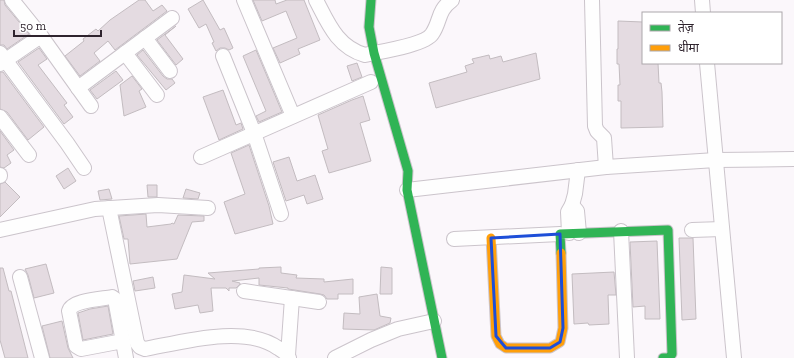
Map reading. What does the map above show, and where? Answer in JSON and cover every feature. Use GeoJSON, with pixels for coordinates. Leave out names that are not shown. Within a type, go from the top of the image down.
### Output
{"type":"FeatureCollection","features":[{"type":"Feature","properties":{"kind":"street"},"geometry":{"type":"LineString","coordinates":[[244,0],[293,116]]}},
{"type":"Feature","properties":{"kind":"street"},"geometry":{"type":"LineString","coordinates":[[316,0],[332,32],[358,53],[367,53],[419,42],[432,35],[445,5],[452,0]]}},
{"type":"Feature","properties":{"kind":"street"},"geometry":{"type":"LineString","coordinates":[[371,0],[367,53],[408,172],[407,190],[442,358]]}},
{"type":"Feature","properties":{"kind":"street"},"geometry":{"type":"LineString","coordinates":[[592,0],[595,126],[597,131],[604,138],[606,167]]}},
{"type":"Feature","properties":{"kind":"street"},"geometry":{"type":"LineString","coordinates":[[702,0],[703,12]]}},
{"type":"Feature","properties":{"kind":"street"},"geometry":{"type":"LineString","coordinates":[[15,1],[91,106]]}},
{"type":"Feature","properties":{"kind":"street"},"geometry":{"type":"LineString","coordinates":[[78,88],[172,18]]}},
{"type":"Feature","properties":{"kind":"street"},"geometry":{"type":"LineString","coordinates":[[41,36],[2,59],[84,168]]}},
{"type":"Feature","properties":{"kind":"street"},"geometry":{"type":"LineString","coordinates":[[145,38],[170,71]]}},
{"type":"Feature","properties":{"kind":"street"},"geometry":{"type":"LineString","coordinates":[[125,53],[157,95]]}},
{"type":"Feature","properties":{"kind":"street"},"geometry":{"type":"LineString","coordinates":[[223,56],[254,133],[281,214]]}},
{"type":"Feature","properties":{"kind":"street"},"geometry":{"type":"LineString","coordinates":[[707,64],[734,358]]}},
{"type":"Feature","properties":{"kind":"street"},"geometry":{"type":"LineString","coordinates":[[201,157],[371,82]]}},
{"type":"Feature","properties":{"kind":"street"},"geometry":{"type":"LineString","coordinates":[[0,117],[29,154]]}},
{"type":"Feature","properties":{"kind":"street"},"geometry":{"type":"LineString","coordinates":[[407,190],[606,167],[716,160],[794,159]]}},
{"type":"Feature","properties":{"kind":"street"},"geometry":{"type":"LineString","coordinates":[[491,238],[496,336],[500,344],[506,348],[550,348],[560,342],[563,328],[569,233],[568,212],[575,194],[578,170]]}},
{"type":"Feature","properties":{"kind":"street"},"geometry":{"type":"LineString","coordinates":[[397,179],[407,190]]}},
{"type":"Feature","properties":{"kind":"street"},"geometry":{"type":"LineString","coordinates":[[0,230],[95,209],[158,205],[208,208]]}},
{"type":"Feature","properties":{"kind":"street"},"geometry":{"type":"LineString","coordinates":[[109,208],[137,343],[140,347],[145,349],[211,338],[252,336],[271,342],[289,356]]}},
{"type":"Feature","properties":{"kind":"street"},"geometry":{"type":"LineString","coordinates":[[692,230],[722,229]]}},
{"type":"Feature","properties":{"kind":"street"},"geometry":{"type":"LineString","coordinates":[[454,239],[668,230],[672,354],[668,358],[663,358]]}},
{"type":"Feature","properties":{"kind":"street"},"geometry":{"type":"LineString","coordinates":[[621,231],[626,358]]}},
{"type":"Feature","properties":{"kind":"street"},"geometry":{"type":"LineString","coordinates":[[20,277],[42,358]]}},
{"type":"Feature","properties":{"kind":"street"},"geometry":{"type":"LineString","coordinates":[[244,291],[319,302]]}},
{"type":"Feature","properties":{"kind":"street"},"geometry":{"type":"LineString","coordinates":[[123,341],[82,349],[76,346],[69,311],[70,307],[76,303],[112,297],[116,300],[126,358]]}},
{"type":"Feature","properties":{"kind":"street"},"geometry":{"type":"LineString","coordinates":[[289,356],[292,298]]}},
{"type":"Feature","properties":{"kind":"street"},"geometry":{"type":"LineString","coordinates":[[335,358],[371,340],[398,329],[434,321]]}},
{"type":"Feature","properties":{"kind":"highlighted area"},"geometry":{"type":"Polygon","coordinates":[[[560,234],[563,328],[560,342],[550,348],[506,348],[496,336],[491,238],[560,234]]]}},
{"type":"Feature","properties":{"kind":"building"},"geometry":{"type":"Polygon","coordinates":[[[0,0],[4,0],[5,5],[29,34],[7,49],[4,45],[0,45],[0,0]]]}},
{"type":"Feature","properties":{"kind":"building"},"geometry":{"type":"Polygon","coordinates":[[[139,0],[145,0],[153,11],[162,5],[167,11],[115,50],[108,41],[94,53],[100,61],[80,76],[65,56],[96,29],[98,31],[110,20],[139,0]]]}},
{"type":"Feature","properties":{"kind":"building"},"geometry":{"type":"Polygon","coordinates":[[[203,0],[220,30],[224,28],[233,48],[229,50],[220,48],[216,51],[212,43],[214,42],[206,24],[199,28],[188,9],[203,0]]]}},
{"type":"Feature","properties":{"kind":"building"},"geometry":{"type":"Polygon","coordinates":[[[253,0],[275,0],[276,4],[287,0],[304,0],[320,40],[298,49],[300,54],[280,63],[273,48],[297,38],[286,11],[262,21],[253,0]]]}},
{"type":"Feature","properties":{"kind":"building"},"geometry":{"type":"Polygon","coordinates":[[[618,21],[642,22],[642,64],[658,64],[659,83],[661,83],[662,92],[663,127],[621,128],[621,101],[618,101],[618,85],[620,85],[619,64],[617,64],[618,21]]]}},
{"type":"Feature","properties":{"kind":"building"},"geometry":{"type":"Polygon","coordinates":[[[176,26],[165,35],[183,59],[176,65],[157,40],[176,26]]]}},
{"type":"Feature","properties":{"kind":"building"},"geometry":{"type":"Polygon","coordinates":[[[39,48],[47,59],[38,65],[67,103],[64,105],[73,117],[64,124],[18,62],[39,48]]]}},
{"type":"Feature","properties":{"kind":"building"},"geometry":{"type":"Polygon","coordinates":[[[143,50],[163,76],[167,79],[172,79],[175,83],[166,90],[137,55],[143,50]]]}},
{"type":"Feature","properties":{"kind":"building"},"geometry":{"type":"Polygon","coordinates":[[[256,50],[282,112],[259,122],[256,116],[266,111],[243,56],[256,50]]]}},
{"type":"Feature","properties":{"kind":"building"},"geometry":{"type":"Polygon","coordinates":[[[536,53],[540,79],[436,108],[429,83],[467,72],[465,66],[474,63],[472,59],[489,55],[490,59],[501,56],[503,62],[536,53]]]}},
{"type":"Feature","properties":{"kind":"building"},"geometry":{"type":"Polygon","coordinates":[[[357,63],[362,77],[352,81],[347,66],[357,63]]]}},
{"type":"Feature","properties":{"kind":"building"},"geometry":{"type":"Polygon","coordinates":[[[116,71],[123,80],[97,99],[90,90],[116,71]]]}},
{"type":"Feature","properties":{"kind":"building"},"geometry":{"type":"Polygon","coordinates":[[[0,72],[3,72],[44,127],[28,140],[7,112],[0,109],[0,72]]]}},
{"type":"Feature","properties":{"kind":"building"},"geometry":{"type":"Polygon","coordinates":[[[132,76],[142,89],[139,91],[146,107],[124,116],[120,85],[132,76]]]}},
{"type":"Feature","properties":{"kind":"building"},"geometry":{"type":"Polygon","coordinates":[[[223,90],[236,125],[241,123],[243,129],[219,140],[203,97],[223,90]]]}},
{"type":"Feature","properties":{"kind":"building"},"geometry":{"type":"Polygon","coordinates":[[[363,96],[370,120],[360,123],[371,161],[329,173],[322,151],[328,149],[318,115],[363,96]]]}},
{"type":"Feature","properties":{"kind":"building"},"geometry":{"type":"Polygon","coordinates":[[[0,131],[14,150],[7,155],[11,163],[4,168],[0,167],[0,131]]]}},
{"type":"Feature","properties":{"kind":"building"},"geometry":{"type":"Polygon","coordinates":[[[249,145],[269,206],[273,224],[235,234],[224,202],[245,194],[231,153],[249,145]]]}},
{"type":"Feature","properties":{"kind":"building"},"geometry":{"type":"Polygon","coordinates":[[[289,157],[297,181],[315,175],[323,199],[307,204],[304,195],[286,201],[273,162],[289,157]]]}},
{"type":"Feature","properties":{"kind":"building"},"geometry":{"type":"Polygon","coordinates":[[[68,168],[76,181],[64,189],[56,176],[68,168]]]}},
{"type":"Feature","properties":{"kind":"building"},"geometry":{"type":"Polygon","coordinates":[[[5,182],[20,197],[0,217],[0,184],[5,182]]]}},
{"type":"Feature","properties":{"kind":"building"},"geometry":{"type":"Polygon","coordinates":[[[147,185],[157,185],[157,197],[148,197],[147,185]]]}},
{"type":"Feature","properties":{"kind":"building"},"geometry":{"type":"Polygon","coordinates":[[[109,189],[112,199],[100,200],[98,191],[109,189]]]}},
{"type":"Feature","properties":{"kind":"building"},"geometry":{"type":"Polygon","coordinates":[[[186,189],[200,193],[198,199],[183,198],[186,189]]]}},
{"type":"Feature","properties":{"kind":"building"},"geometry":{"type":"Polygon","coordinates":[[[146,214],[147,227],[172,223],[174,224],[178,215],[204,216],[204,221],[192,222],[177,259],[130,264],[128,239],[124,239],[119,216],[146,214]]]}},
{"type":"Feature","properties":{"kind":"building"},"geometry":{"type":"Polygon","coordinates":[[[679,238],[693,238],[696,319],[682,320],[679,238]]]}},
{"type":"Feature","properties":{"kind":"building"},"geometry":{"type":"Polygon","coordinates":[[[657,241],[660,319],[645,319],[645,306],[633,307],[630,242],[657,241]]]}},
{"type":"Feature","properties":{"kind":"building"},"geometry":{"type":"Polygon","coordinates":[[[46,264],[54,293],[34,298],[25,269],[46,264]]]}},
{"type":"Feature","properties":{"kind":"building"},"geometry":{"type":"Polygon","coordinates":[[[281,267],[281,273],[297,275],[296,278],[324,279],[324,282],[353,279],[353,294],[338,294],[338,299],[327,299],[324,295],[320,294],[288,288],[259,285],[259,278],[232,281],[240,284],[236,288],[229,288],[229,291],[226,288],[211,288],[213,311],[200,313],[198,305],[175,309],[172,294],[182,292],[184,275],[215,279],[208,273],[281,267]]]}},
{"type":"Feature","properties":{"kind":"building"},"geometry":{"type":"Polygon","coordinates":[[[381,267],[392,268],[392,294],[380,294],[381,267]]]}},
{"type":"Feature","properties":{"kind":"building"},"geometry":{"type":"Polygon","coordinates":[[[0,268],[3,268],[9,291],[11,291],[28,358],[5,358],[0,340],[0,268]]]}},
{"type":"Feature","properties":{"kind":"building"},"geometry":{"type":"Polygon","coordinates":[[[614,272],[616,295],[608,295],[609,324],[574,324],[572,274],[614,272]]]}},
{"type":"Feature","properties":{"kind":"building"},"geometry":{"type":"Polygon","coordinates":[[[153,277],[155,288],[135,291],[133,281],[153,277]]]}},
{"type":"Feature","properties":{"kind":"building"},"geometry":{"type":"Polygon","coordinates":[[[377,294],[380,316],[391,318],[390,323],[374,330],[343,329],[344,313],[360,314],[359,297],[377,294]]]}},
{"type":"Feature","properties":{"kind":"building"},"geometry":{"type":"Polygon","coordinates":[[[108,306],[113,334],[83,340],[78,313],[108,306]]]}},
{"type":"Feature","properties":{"kind":"building"},"geometry":{"type":"Polygon","coordinates":[[[62,321],[68,348],[73,358],[50,358],[42,326],[62,321]]]}},
{"type":"Feature","properties":{"kind":"traffic: fast"},"geometry":{"type":"LineString","coordinates":[[371,0],[369,27],[374,53],[408,171],[407,190],[442,358]]}},
{"type":"Feature","properties":{"kind":"traffic: fast"},"geometry":{"type":"LineString","coordinates":[[561,253],[560,234],[668,230],[672,354],[669,358],[663,358]]}},
{"type":"Feature","properties":{"kind":"traffic: slow"},"geometry":{"type":"LineString","coordinates":[[491,238],[496,336],[500,344],[506,348],[550,348],[560,342],[563,328],[561,253]]}}]}
